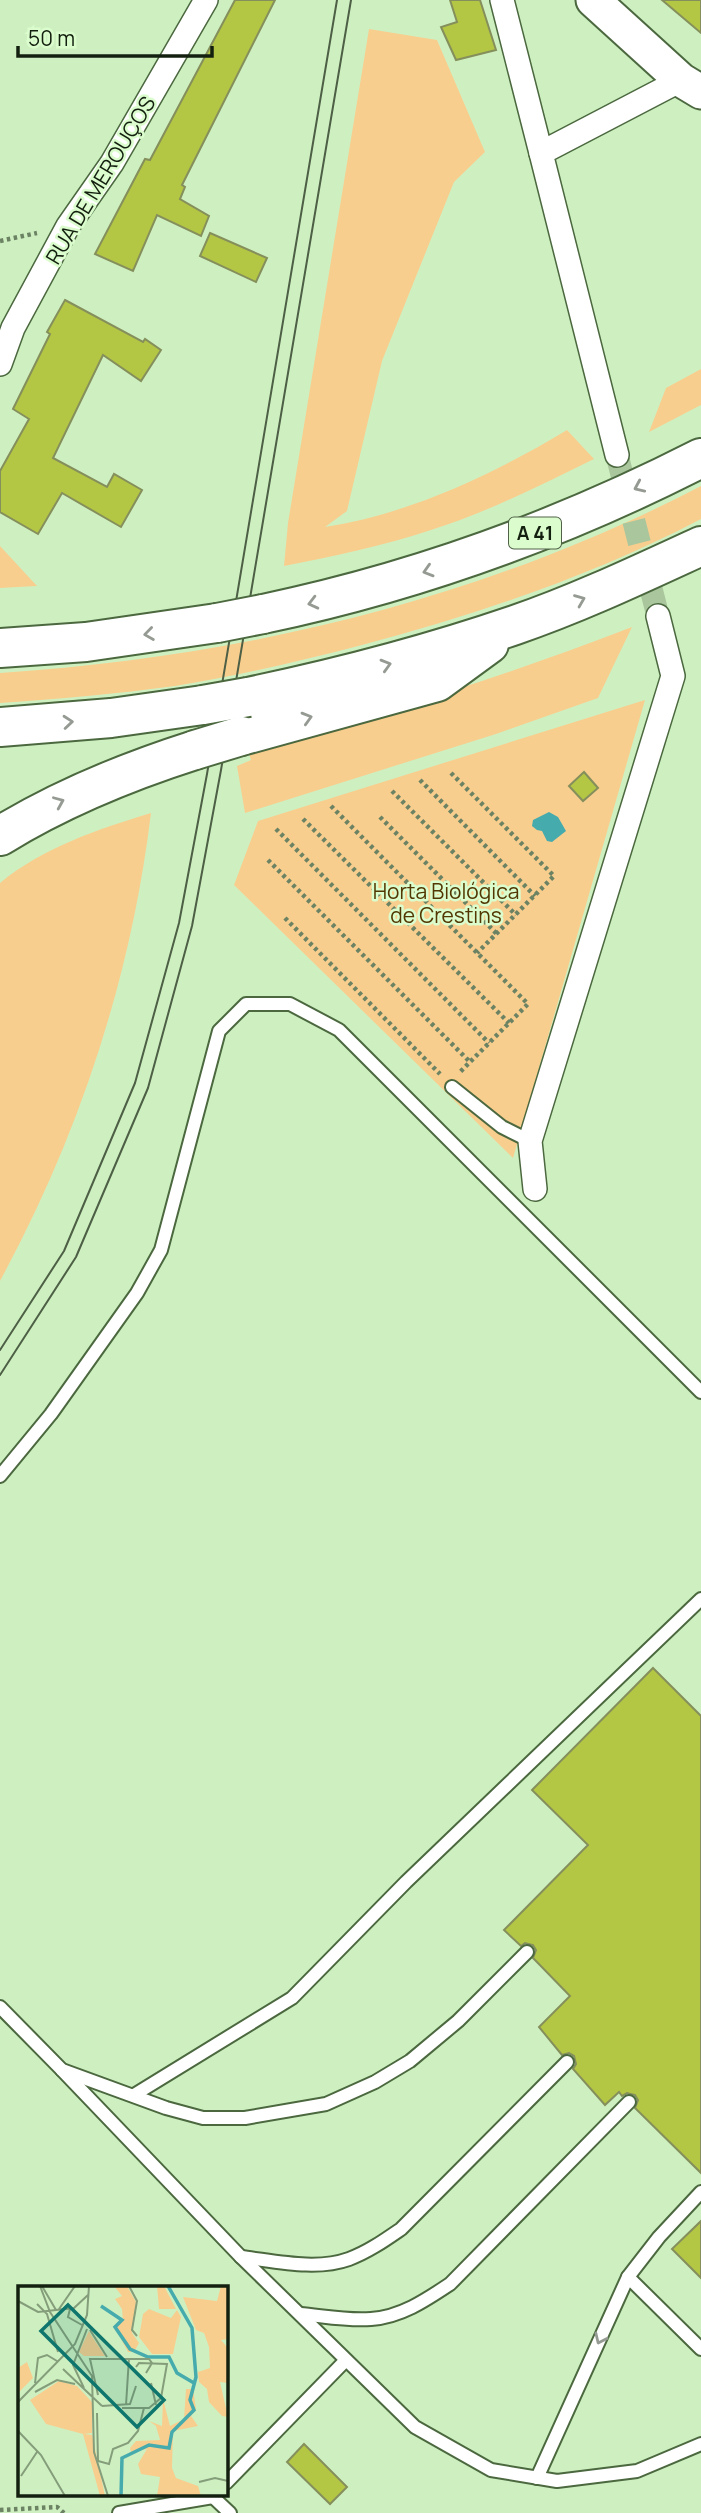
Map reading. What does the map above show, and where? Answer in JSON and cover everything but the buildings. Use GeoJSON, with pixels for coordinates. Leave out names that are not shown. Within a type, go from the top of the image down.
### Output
{"type":"FeatureCollection","features":[{"type":"Feature","properties":{"kind":"highway","name":"A 41"},"geometry":{"type":"LineString","coordinates":[[0,648],[86,642],[217,623],[363,590],[495,549],[556,525],[701,458]]}},
{"type":"Feature","properties":{"kind":"highway"},"geometry":{"type":"LineString","coordinates":[[0,727],[111,718],[203,705],[367,670],[516,624],[617,584],[701,546]]}},
{"type":"Feature","properties":{"kind":"highway"},"geometry":{"type":"LineString","coordinates":[[0,836],[43,809],[144,766],[241,736],[437,682],[516,624]]}},
{"type":"Feature","properties":{"kind":"main road"},"geometry":{"type":"LineString","coordinates":[[593,0],[691,86]]}},
{"type":"Feature","properties":{"kind":"street","name":"RUA DE MEROUÇOS"},"geometry":{"type":"LineString","coordinates":[[0,364],[13,328],[68,226],[113,163],[206,0]]}},
{"type":"Feature","properties":{"kind":"street"},"geometry":{"type":"LineString","coordinates":[[502,0],[617,455]]}},
{"type":"Feature","properties":{"kind":"street"},"geometry":{"type":"LineString","coordinates":[[541,153],[691,86]]}},
{"type":"Feature","properties":{"kind":"street"},"geometry":{"type":"LineString","coordinates":[[535,1189],[530,1141],[673,676],[658,616]]}},
{"type":"Feature","properties":{"kind":"lane"},"geometry":{"type":"LineString","coordinates":[[0,1476],[51,1414],[137,1293],[161,1250],[219,1031],[246,1004],[290,1004],[339,1030],[701,1392]]}},
{"type":"Feature","properties":{"kind":"lane"},"geometry":{"type":"LineString","coordinates":[[450,1085],[502,1127],[530,1141]]}},
{"type":"Feature","properties":{"kind":"lane"},"geometry":{"type":"LineString","coordinates":[[511,1203],[535,1189]]}},
{"type":"Feature","properties":{"kind":"lane"},"geometry":{"type":"LineString","coordinates":[[134,2095],[292,1998],[406,1882],[701,1599]]}},
{"type":"Feature","properties":{"kind":"lane"},"geometry":{"type":"LineString","coordinates":[[62,2070],[166,2108],[203,2118],[244,2118],[326,2104],[375,2082],[410,2061],[458,2021],[527,1952]]}},
{"type":"Feature","properties":{"kind":"lane"},"geometry":{"type":"LineString","coordinates":[[0,2007],[241,2257],[415,2427],[491,2470],[557,2481],[637,2471],[701,2444]]}},
{"type":"Feature","properties":{"kind":"lane"},"geometry":{"type":"LineString","coordinates":[[241,2257],[325,2263],[347,2260],[376,2246],[401,2229],[567,2062]]}},
{"type":"Feature","properties":{"kind":"lane"},"geometry":{"type":"LineString","coordinates":[[300,2314],[371,2319],[392,2315],[421,2304],[450,2284],[629,2102]]}},
{"type":"Feature","properties":{"kind":"lane"},"geometry":{"type":"LineString","coordinates":[[537,2478],[628,2277],[659,2237],[701,2192]]}},
{"type":"Feature","properties":{"kind":"lane"},"geometry":{"type":"LineString","coordinates":[[628,2277],[701,2349]]}},
{"type":"Feature","properties":{"kind":"lane"},"geometry":{"type":"LineString","coordinates":[[228,2481],[345,2361]]}},
{"type":"Feature","properties":{"kind":"lane"},"geometry":{"type":"LineString","coordinates":[[119,2513],[209,2496]]}},
{"type":"Feature","properties":{"kind":"lane"},"geometry":{"type":"LineString","coordinates":[[215,2496],[230,2513]]}},
{"type":"Feature","properties":{"kind":"path"},"geometry":{"type":"LineString","coordinates":[[451,773],[554,876],[477,953]]}},
{"type":"Feature","properties":{"kind":"path"},"geometry":{"type":"LineString","coordinates":[[420,780],[535,896]]}},
{"type":"Feature","properties":{"kind":"path"},"geometry":{"type":"LineString","coordinates":[[392,791],[516,915]]}},
{"type":"Feature","properties":{"kind":"path"},"geometry":{"type":"LineString","coordinates":[[285,918],[450,1085],[528,1004],[331,806]]}},
{"type":"Feature","properties":{"kind":"path"},"geometry":{"type":"LineString","coordinates":[[380,817],[497,934]]}},
{"type":"Feature","properties":{"kind":"path"},"geometry":{"type":"LineString","coordinates":[[303,818],[509,1023]]}},
{"type":"Feature","properties":{"kind":"path"},"geometry":{"type":"LineString","coordinates":[[276,829],[489,1043]]}},
{"type":"Feature","properties":{"kind":"path"},"geometry":{"type":"LineString","coordinates":[[268,860],[470,1062]]}},
{"type":"Feature","properties":{"kind":"path"},"geometry":{"type":"LineString","coordinates":[[0,2510],[57,2507],[64,2513]]}},
{"type":"Feature","properties":{"kind":"green space"},"geometry":{"type":"Polygon","coordinates":[[[369,29],[437,40],[485,152],[454,182],[382,361],[347,511],[325,527],[388,513],[450,490],[481,477],[567,430],[594,459],[514,498],[452,523],[377,546],[284,566],[288,523],[369,29]]]}},
{"type":"Feature","properties":{"kind":"green space"},"geometry":{"type":"Polygon","coordinates":[[[701,369],[701,405],[649,432],[666,388],[701,369]]]}},
{"type":"Feature","properties":{"kind":"green space"},"geometry":{"type":"Polygon","coordinates":[[[701,486],[701,519],[578,575],[449,620],[315,657],[199,682],[109,694],[0,703],[0,673],[182,653],[272,637],[361,616],[448,591],[534,561],[619,526],[701,486]]]}},
{"type":"Feature","properties":{"kind":"green space"},"geometry":{"type":"Polygon","coordinates":[[[0,546],[37,586],[0,588],[0,546]]]}},
{"type":"Feature","properties":{"kind":"green space"},"geometry":{"type":"Polygon","coordinates":[[[632,627],[598,698],[496,734],[245,813],[237,766],[251,760],[249,754],[394,710],[632,627]]]}},
{"type":"Feature","properties":{"kind":"green space","name":"Horta Biológica de Crestins"},"geometry":{"type":"Polygon","coordinates":[[[645,700],[513,1158],[234,885],[258,821],[645,700]]]}},
{"type":"Feature","properties":{"kind":"green space"},"geometry":{"type":"Polygon","coordinates":[[[151,813],[130,935],[98,1054],[54,1169],[0,1281],[0,883],[52,850],[91,833],[151,813]]]}},
{"type":"Feature","properties":{"kind":"water"},"geometry":{"type":"Polygon","coordinates":[[[549,812],[558,817],[566,831],[552,842],[547,841],[542,831],[532,826],[533,820],[549,812]]]}},
{"type":"Feature","properties":{"kind":"tunnel"},"geometry":{"type":"LineString","coordinates":[[617,455],[658,616]]}},
{"type":"Feature","properties":{"kind":"tram line"},"geometry":{"type":"LineString","coordinates":[[0,1350],[64,1251],[135,1083],[179,923],[207,774],[337,0]]}},
{"type":"Feature","properties":{"kind":"tram line"},"geometry":{"type":"LineString","coordinates":[[0,1375],[76,1257],[148,1088],[192,926],[221,770],[351,0]]}}]}
